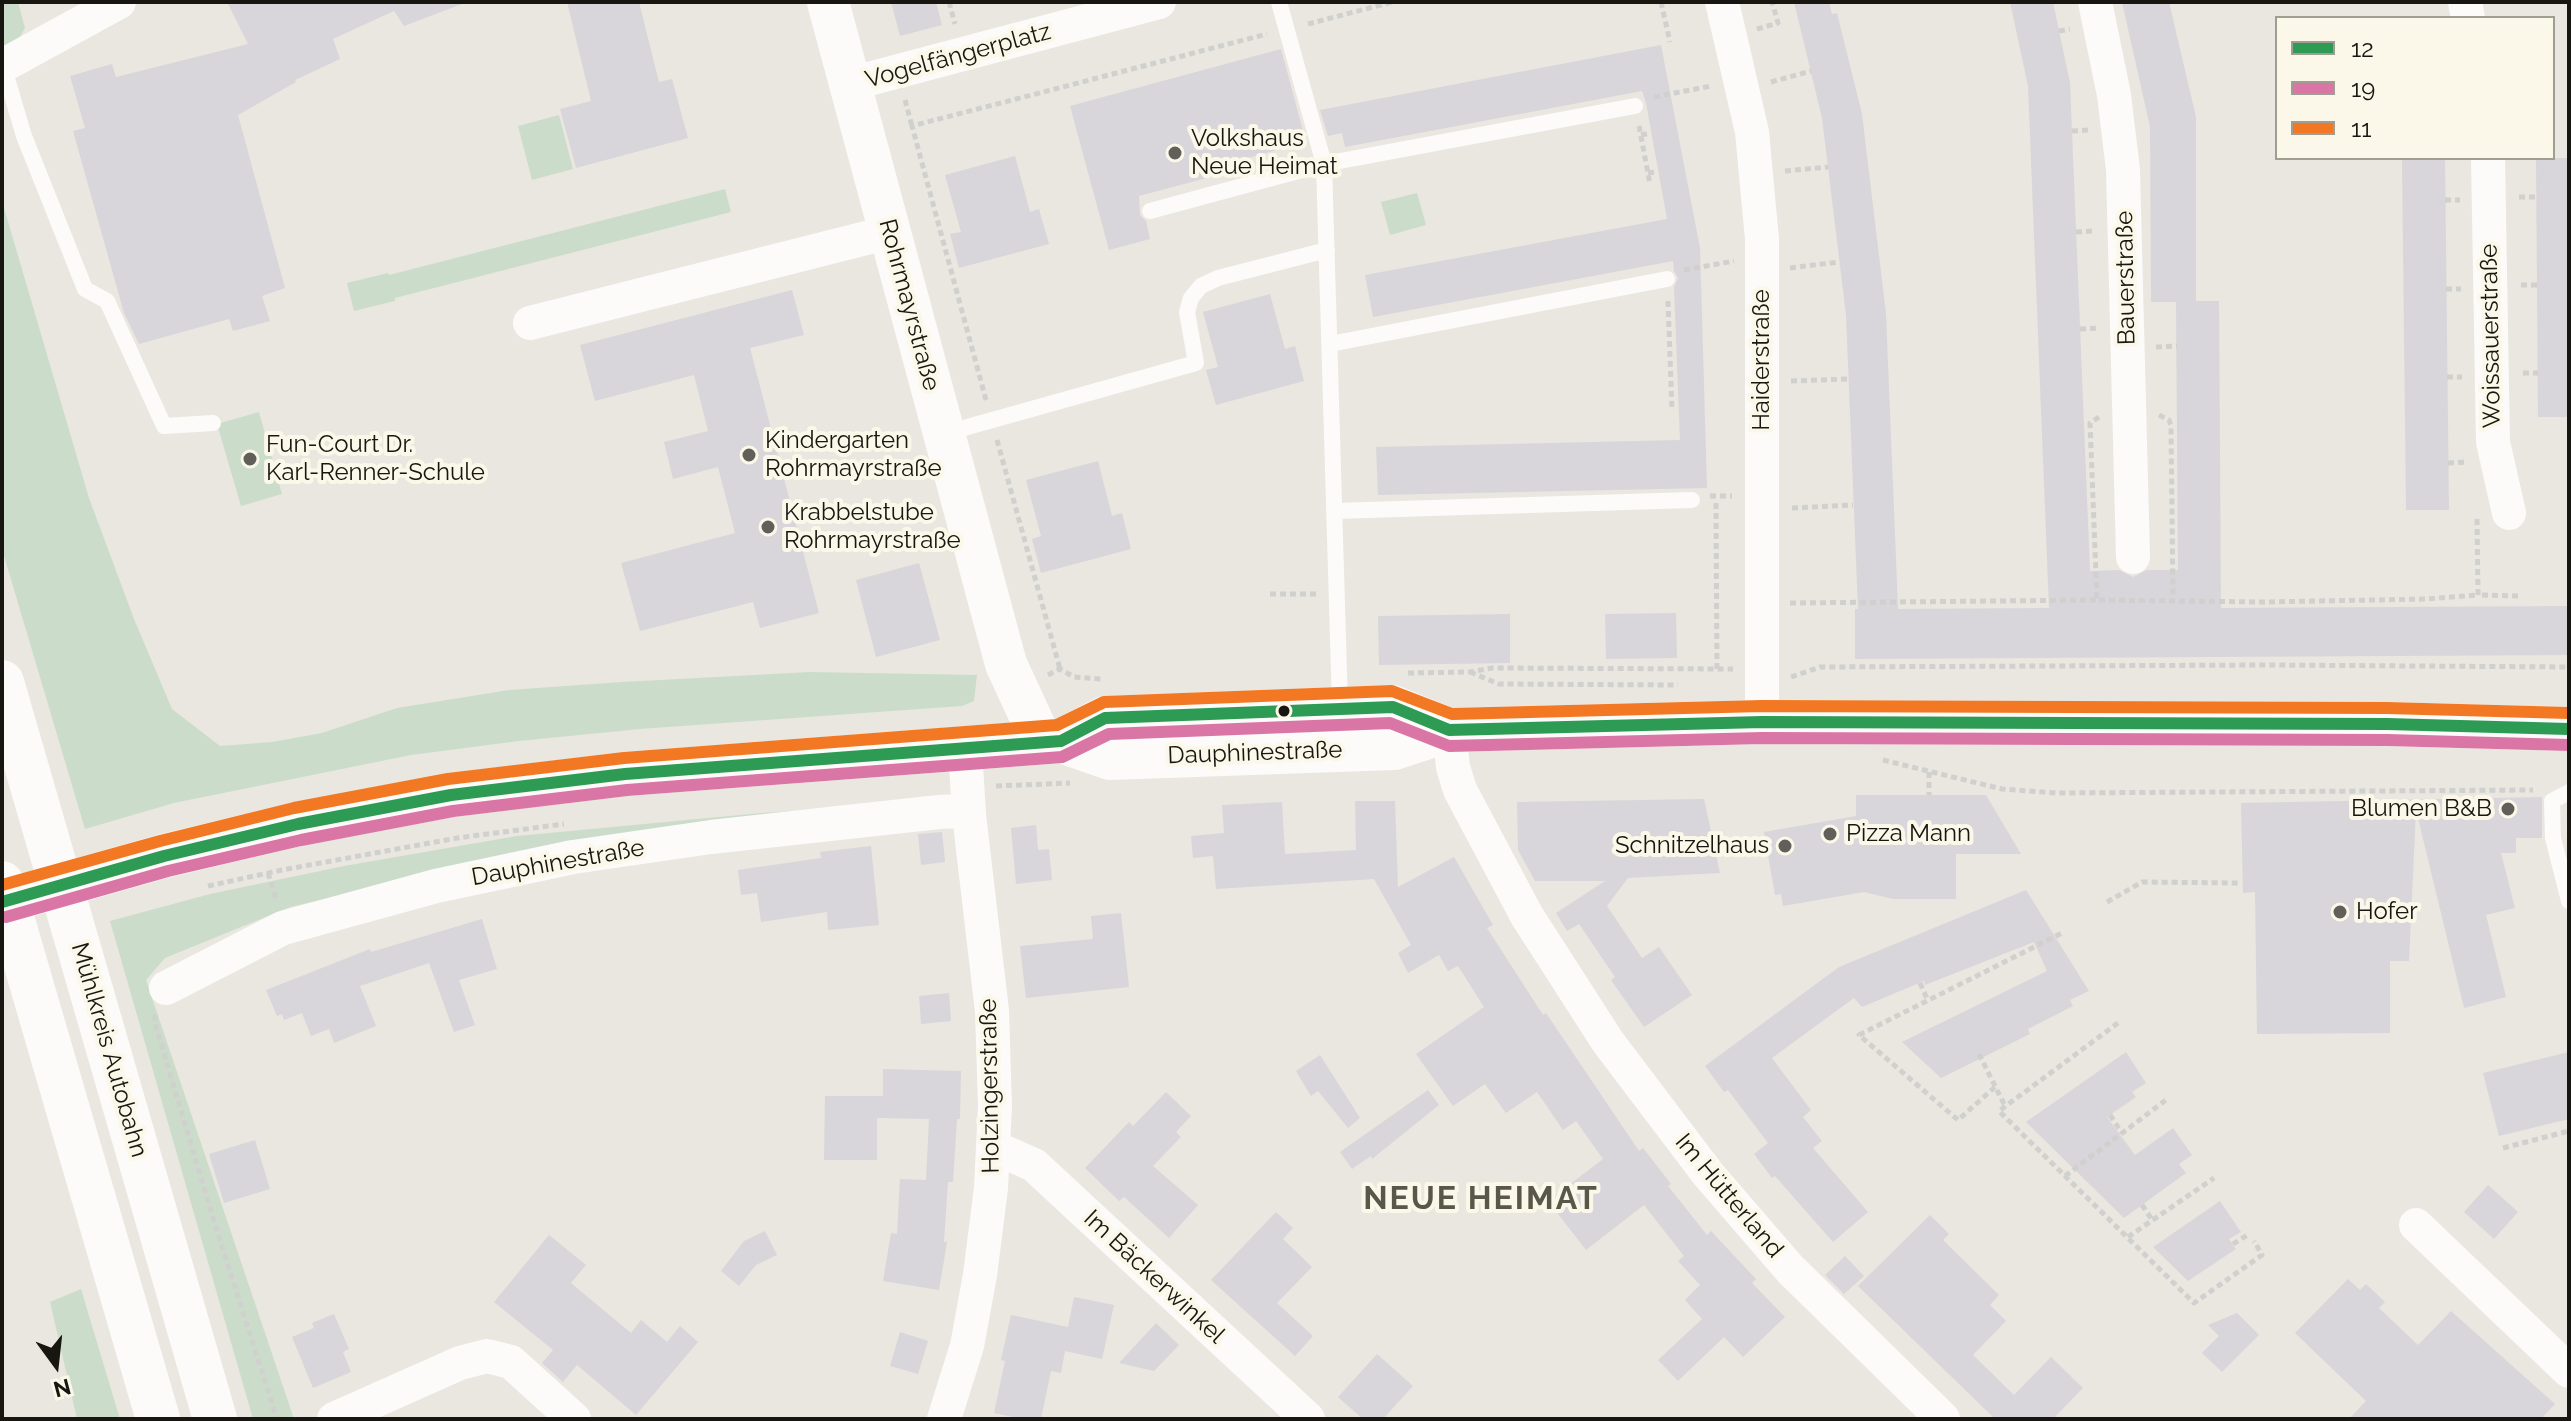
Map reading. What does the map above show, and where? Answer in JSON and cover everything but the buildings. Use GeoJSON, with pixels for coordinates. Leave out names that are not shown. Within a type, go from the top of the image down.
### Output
{"type":"FeatureCollection","features":[{"type":"Feature","properties":{"kind":"main road","name":"Mühlkreis Autobahn"},"geometry":{"type":"LineString","coordinates":[[2,682],[215,1419]]}},
{"type":"Feature","properties":{"kind":"main road","name":"Dauphinestraße"},"geometry":{"type":"LineString","coordinates":[[1052,742],[1105,718],[1393,707],[1449,730]]}},
{"type":"Feature","properties":{"kind":"main road","name":"Dauphinestraße"},"geometry":{"type":"LineString","coordinates":[[2,902],[164,856],[298,824],[451,795],[625,774],[1052,742],[1110,758],[1394,748],[1449,730],[1762,722],[2387,724],[2569,729]]}},
{"type":"Feature","properties":{"kind":"main road"},"geometry":{"type":"LineString","coordinates":[[2,883],[158,1419]]}},
{"type":"Feature","properties":{"kind":"street"},"geometry":{"type":"LineString","coordinates":[[2,66],[119,2]]}},
{"type":"Feature","properties":{"kind":"street","name":"Rohrmayrstraße"},"geometry":{"type":"LineString","coordinates":[[828,2],[1006,664],[1052,742]]}},
{"type":"Feature","properties":{"kind":"street","name":"Vogelfängerplatz"},"geometry":{"type":"LineString","coordinates":[[850,84],[1159,2]]}},
{"type":"Feature","properties":{"kind":"street","name":"Haiderstraße"},"geometry":{"type":"LineString","coordinates":[[1722,2],[1754,82],[1752,132],[1774,262],[1774,502],[1760,679],[1762,722]]}},
{"type":"Feature","properties":{"kind":"street","name":"Bauerstraße"},"geometry":{"type":"LineString","coordinates":[[2095,2],[2114,95],[2123,170],[2133,557]]}},
{"type":"Feature","properties":{"kind":"street","name":"Woissauerstraße"},"geometry":{"type":"LineString","coordinates":[[2488,160],[2493,442],[2509,513]]}},
{"type":"Feature","properties":{"kind":"street"},"geometry":{"type":"LineString","coordinates":[[530,323],[890,232]]}},
{"type":"Feature","properties":{"kind":"street","name":"Im Hütterland"},"geometry":{"type":"LineString","coordinates":[[1449,730],[1453,767],[1460,790],[1527,916],[1608,1042],[1708,1174],[1790,1269],[1943,1419]]}},
{"type":"Feature","properties":{"kind":"street","name":"Holzingerstraße"},"geometry":{"type":"LineString","coordinates":[[944,1419],[967,1346],[980,1275],[991,1188],[995,1106],[992,1011],[969,815],[965,748]]}},
{"type":"Feature","properties":{"kind":"street","name":"Dauphinestraße"},"geometry":{"type":"LineString","coordinates":[[166,988],[283,928],[436,886],[573,857],[711,837],[939,812],[958,811],[969,815]]}},
{"type":"Feature","properties":{"kind":"street","name":"Im Bäckerwinkel"},"geometry":{"type":"LineString","coordinates":[[993,1147],[1034,1165],[1308,1419]]}},
{"type":"Feature","properties":{"kind":"street"},"geometry":{"type":"LineString","coordinates":[[2416,1225],[2569,1371]]}},
{"type":"Feature","properties":{"kind":"street"},"geometry":{"type":"LineString","coordinates":[[334,1419],[460,1363],[487,1356],[511,1362],[574,1419]]}},
{"type":"Feature","properties":{"kind":"lane"},"geometry":{"type":"LineString","coordinates":[[1279,2],[1324,164],[1340,709]]}},
{"type":"Feature","properties":{"kind":"lane"},"geometry":{"type":"LineString","coordinates":[[2,66],[24,136],[85,289],[107,301],[164,426],[213,423]]}},
{"type":"Feature","properties":{"kind":"lane"},"geometry":{"type":"LineString","coordinates":[[1150,211],[1324,164],[1635,106]]}},
{"type":"Feature","properties":{"kind":"lane"},"geometry":{"type":"LineString","coordinates":[[944,434],[1196,363],[1187,312],[1191,298],[1201,286],[1218,278],[1327,250]]}},
{"type":"Feature","properties":{"kind":"lane"},"geometry":{"type":"LineString","coordinates":[[1330,344],[1667,279]]}},
{"type":"Feature","properties":{"kind":"lane"},"geometry":{"type":"LineString","coordinates":[[1335,511],[1692,500]]}},
{"type":"Feature","properties":{"kind":"lane"},"geometry":{"type":"LineString","coordinates":[[2569,792],[2552,801],[2553,838],[2569,901]]}},
{"type":"Feature","properties":{"kind":"path"},"geometry":{"type":"LineString","coordinates":[[949,2],[956,30]]}},
{"type":"Feature","properties":{"kind":"path"},"geometry":{"type":"LineString","coordinates":[[1060,669],[912,126],[1392,2]]}},
{"type":"Feature","properties":{"kind":"path"},"geometry":{"type":"LineString","coordinates":[[1661,2],[1670,42]]}},
{"type":"Feature","properties":{"kind":"path"},"geometry":{"type":"LineString","coordinates":[[1650,184],[1635,106],[1645,99],[1811,71]]}},
{"type":"Feature","properties":{"kind":"path"},"geometry":{"type":"LineString","coordinates":[[1641,135],[1650,133]]}},
{"type":"Feature","properties":{"kind":"path"},"geometry":{"type":"LineString","coordinates":[[1780,172],[1828,167]]}},
{"type":"Feature","properties":{"kind":"path"},"geometry":{"type":"LineString","coordinates":[[1648,173],[1657,172]]}},
{"type":"Feature","properties":{"kind":"path"},"geometry":{"type":"LineString","coordinates":[[1672,411],[1667,279],[1676,272],[1774,262],[1839,262]]}},
{"type":"Feature","properties":{"kind":"path"},"geometry":{"type":"LineString","coordinates":[[1786,381],[1848,379]]}},
{"type":"Feature","properties":{"kind":"path"},"geometry":{"type":"LineString","coordinates":[[1692,500],[1701,496],[1853,505]]}},
{"type":"Feature","properties":{"kind":"path"},"geometry":{"type":"LineString","coordinates":[[1716,503],[1717,669]]}},
{"type":"Feature","properties":{"kind":"path"},"geometry":{"type":"LineString","coordinates":[[1270,594],[1337,593]]}},
{"type":"Feature","properties":{"kind":"path"},"geometry":{"type":"LineString","coordinates":[[2173,599],[2263,602],[2478,595]]}},
{"type":"Feature","properties":{"kind":"path"},"geometry":{"type":"LineString","coordinates":[[1788,603],[2097,600]]}},
{"type":"Feature","properties":{"kind":"path"},"geometry":{"type":"LineString","coordinates":[[1682,685],[1499,684],[1469,672],[1492,668],[1740,669],[1760,679],[1791,677],[1810,668],[1833,667],[2569,667]]}},
{"type":"Feature","properties":{"kind":"path"},"geometry":{"type":"LineString","coordinates":[[1871,757],[2002,789],[2056,793],[2538,790]]}},
{"type":"Feature","properties":{"kind":"path"},"geometry":{"type":"LineString","coordinates":[[1929,772],[1929,795]]}},
{"type":"Feature","properties":{"kind":"path"},"geometry":{"type":"LineString","coordinates":[[999,797],[1004,786]]}},
{"type":"Feature","properties":{"kind":"path"},"geometry":{"type":"LineString","coordinates":[[200,888],[268,873],[274,894]]}},
{"type":"Feature","properties":{"kind":"path"},"geometry":{"type":"LineString","coordinates":[[2107,902],[2142,882],[2238,883]]}},
{"type":"Feature","properties":{"kind":"path"},"geometry":{"type":"LineString","coordinates":[[1995,1087],[1958,1120],[1859,1035],[2062,933]]}},
{"type":"Feature","properties":{"kind":"path"},"geometry":{"type":"LineString","coordinates":[[1920,983],[1928,1001]]}},
{"type":"Feature","properties":{"kind":"path"},"geometry":{"type":"LineString","coordinates":[[166,988],[154,1020],[277,1419]]}},
{"type":"Feature","properties":{"kind":"path"},"geometry":{"type":"LineString","coordinates":[[2118,1023],[1999,1111],[2194,1303],[2262,1255],[2254,1241]]}},
{"type":"Feature","properties":{"kind":"path"},"geometry":{"type":"LineString","coordinates":[[1979,1054],[2005,1106]]}},
{"type":"Feature","properties":{"kind":"path"},"geometry":{"type":"LineString","coordinates":[[2065,1176],[2166,1100]]}},
{"type":"Feature","properties":{"kind":"path"},"geometry":{"type":"LineString","coordinates":[[2110,1115],[2122,1133]]}},
{"type":"Feature","properties":{"kind":"path"},"geometry":{"type":"LineString","coordinates":[[2503,1148],[2569,1131]]}},
{"type":"Feature","properties":{"kind":"path"},"geometry":{"type":"LineString","coordinates":[[2128,1237],[2214,1178]]}},
{"type":"Feature","properties":{"kind":"path"},"geometry":{"type":"LineString","coordinates":[[2142,1205],[2153,1221]]}},
{"type":"Feature","properties":{"kind":"path"},"geometry":{"type":"LineString","coordinates":[[2233,1244],[2249,1234]]}},
{"type":"Feature","properties":{"kind":"green space"},"geometry":{"type":"Polygon","coordinates":[[[2,2],[18,2],[25,28],[12,50],[2,56],[2,2]]]}},
{"type":"Feature","properties":{"kind":"green space"},"geometry":{"type":"Polygon","coordinates":[[[559,115],[573,169],[532,180],[518,126],[559,115]]]}},
{"type":"Feature","properties":{"kind":"green space"},"geometry":{"type":"Polygon","coordinates":[[[725,189],[731,212],[354,311],[347,283],[725,189]]]}},
{"type":"Feature","properties":{"kind":"green space"},"geometry":{"type":"Polygon","coordinates":[[[1417,193],[1426,225],[1390,235],[1381,202],[1417,193]]]}},
{"type":"Feature","properties":{"kind":"green space"},"geometry":{"type":"Polygon","coordinates":[[[2,201],[89,498],[134,619],[172,709],[220,746],[272,742],[322,733],[397,708],[509,690],[622,682],[810,672],[977,675],[974,701],[962,706],[640,729],[411,755],[174,803],[85,829],[2,549],[2,201]]]}},
{"type":"Feature","properties":{"kind":"green space","name":"Fun-Court Dr. Karl-Renner-Schule"},"geometry":{"type":"Polygon","coordinates":[[[259,412],[282,494],[241,506],[217,424],[259,412]]]}},
{"type":"Feature","properties":{"kind":"green space"},"geometry":{"type":"Polygon","coordinates":[[[941,802],[424,876],[290,907],[165,958],[146,980],[294,1419],[253,1419],[110,921],[210,894],[344,866],[517,836],[761,813],[941,802]]]}},
{"type":"Feature","properties":{"kind":"green space"},"geometry":{"type":"Polygon","coordinates":[[[81,1289],[120,1419],[77,1419],[50,1302],[81,1289]]]}},
{"type":"Feature","properties":{"kind":"transit line","name":"11"},"geometry":{"type":"LineString","coordinates":[[2,885],[294,808],[448,779],[624,758],[1057,725],[1104,702],[1392,691],[1452,714],[1762,706],[2387,708],[2569,713]]}},
{"type":"Feature","properties":{"kind":"transit line","name":"12"},"geometry":{"type":"LineString","coordinates":[[2,902],[164,856],[298,824],[451,795],[625,774],[1061,741],[1105,718],[1393,707],[1449,730],[1762,722],[2387,724],[2569,729]]}},
{"type":"Feature","properties":{"kind":"transit line","name":"19"},"geometry":{"type":"LineString","coordinates":[[6,917],[168,871],[301,840],[453,811],[627,790],[1062,757],[1109,734],[1390,723],[1449,746],[1762,738],[2387,740],[2569,745]]}},
{"type":"Feature","properties":{"kind":"place","name":"Volkshaus Neue Heimat"},"geometry":{"type":"Point","coordinates":[1175,153]}},
{"type":"Feature","properties":{"kind":"place","name":"Kindergarten Rohrmayrstraße"},"geometry":{"type":"Point","coordinates":[749,455]}},
{"type":"Feature","properties":{"kind":"place","name":"Fun-Court Dr. Karl-Renner-Schule"},"geometry":{"type":"Point","coordinates":[250,459]}},
{"type":"Feature","properties":{"kind":"place","name":"Krabbelstube Rohrmayrstraße"},"geometry":{"type":"Point","coordinates":[768,527]}},
{"type":"Feature","properties":{"kind":"place","name":"Blumen B&B"},"geometry":{"type":"Point","coordinates":[2508,809]}},
{"type":"Feature","properties":{"kind":"place","name":"Pizza Mann"},"geometry":{"type":"Point","coordinates":[1830,834]}},
{"type":"Feature","properties":{"kind":"place","name":"Schnitzelhaus"},"geometry":{"type":"Point","coordinates":[1785,846]}},
{"type":"Feature","properties":{"kind":"place","name":"Hofer"},"geometry":{"type":"Point","coordinates":[2340,912]}},
{"type":"Feature","properties":{"kind":"district","name":"NEUE HEIMAT"},"geometry":{"type":"Point","coordinates":[1481,1199]}}]}
